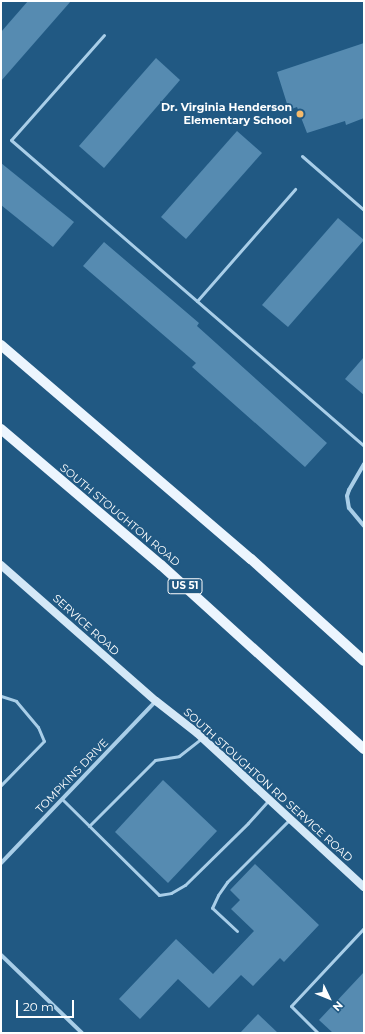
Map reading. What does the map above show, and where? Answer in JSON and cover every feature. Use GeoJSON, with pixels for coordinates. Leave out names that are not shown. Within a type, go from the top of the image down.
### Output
{"type":"FeatureCollection","features":[{"type":"Feature","properties":{"kind":"main road"},"geometry":{"type":"LineString","coordinates":[[1,345],[246,554],[364,662]]}},
{"type":"Feature","properties":{"kind":"main road","name":"SOUTH STOUGHTON ROAD"},"geometry":{"type":"LineString","coordinates":[[1,429],[161,565],[364,749]]}},
{"type":"Feature","properties":{"kind":"street"},"geometry":{"type":"LineString","coordinates":[[364,464],[349,490],[348,502],[353,514],[364,526]]}},
{"type":"Feature","properties":{"kind":"street","name":"SERVICE ROAD"},"geometry":{"type":"LineString","coordinates":[[1,565],[156,702]]}},
{"type":"Feature","properties":{"kind":"street","name":"SOUTH STOUGHTON RD SERVICE ROAD"},"geometry":{"type":"LineString","coordinates":[[156,702],[202,738],[364,887]]}},
{"type":"Feature","properties":{"kind":"street","name":"TOMPKINS DRIVE"},"geometry":{"type":"LineString","coordinates":[[1,863],[156,702]]}},
{"type":"Feature","properties":{"kind":"street"},"geometry":{"type":"LineString","coordinates":[[1,955],[82,1033]]}},
{"type":"Feature","properties":{"kind":"lane"},"geometry":{"type":"LineString","coordinates":[[104,35],[12,140],[364,446]]}},
{"type":"Feature","properties":{"kind":"lane"},"geometry":{"type":"LineString","coordinates":[[302,156],[364,210]]}},
{"type":"Feature","properties":{"kind":"lane"},"geometry":{"type":"LineString","coordinates":[[197,301],[295,189]]}},
{"type":"Feature","properties":{"kind":"lane"},"geometry":{"type":"LineString","coordinates":[[1,696],[16,701],[38,727],[44,741],[1,785]]}},
{"type":"Feature","properties":{"kind":"lane"},"geometry":{"type":"LineString","coordinates":[[89,826],[155,760],[179,756],[202,738]]}},
{"type":"Feature","properties":{"kind":"lane"},"geometry":{"type":"LineString","coordinates":[[62,799],[159,895],[171,893],[185,885],[248,823],[269,800]]}},
{"type":"Feature","properties":{"kind":"lane"},"geometry":{"type":"LineString","coordinates":[[237,931],[212,908],[218,895],[227,882],[290,819]]}},
{"type":"Feature","properties":{"kind":"lane"},"geometry":{"type":"LineString","coordinates":[[318,1033],[291,1006],[364,928]]}},
{"type":"Feature","properties":{"kind":"building"},"geometry":{"type":"Polygon","coordinates":[[[28,1],[71,1],[1,81],[1,32],[28,1]]]}},
{"type":"Feature","properties":{"kind":"building","name":"Dr. Virginia Henderson Elementary School"},"geometry":{"type":"Polygon","coordinates":[[[364,43],[364,118],[346,125],[345,121],[307,133],[297,107],[289,110],[277,72],[364,43]]]}},
{"type":"Feature","properties":{"kind":"building"},"geometry":{"type":"Polygon","coordinates":[[[156,58],[180,80],[104,168],[79,146],[156,58]]]}},
{"type":"Feature","properties":{"kind":"building"},"geometry":{"type":"Polygon","coordinates":[[[237,131],[262,153],[186,239],[161,217],[237,131]]]}},
{"type":"Feature","properties":{"kind":"building"},"geometry":{"type":"Polygon","coordinates":[[[1,163],[74,222],[53,247],[1,205],[1,163]]]}},
{"type":"Feature","properties":{"kind":"building"},"geometry":{"type":"Polygon","coordinates":[[[338,218],[364,240],[288,327],[262,305],[338,218]]]}},
{"type":"Feature","properties":{"kind":"building"},"geometry":{"type":"Polygon","coordinates":[[[104,242],[199,323],[197,326],[327,443],[305,467],[192,367],[196,363],[83,266],[104,242]]]}},
{"type":"Feature","properties":{"kind":"building"},"geometry":{"type":"Polygon","coordinates":[[[364,357],[364,395],[345,379],[364,357]]]}},
{"type":"Feature","properties":{"kind":"building"},"geometry":{"type":"Polygon","coordinates":[[[163,780],[217,831],[168,883],[115,832],[163,780]]]}},
{"type":"Feature","properties":{"kind":"building"},"geometry":{"type":"Polygon","coordinates":[[[255,864],[319,925],[284,962],[280,958],[253,986],[241,975],[209,1008],[178,979],[140,1019],[119,999],[176,939],[213,974],[254,931],[231,909],[240,900],[230,890],[255,864]]]}},
{"type":"Feature","properties":{"kind":"building"},"geometry":{"type":"Polygon","coordinates":[[[364,972],[364,1033],[333,1033],[319,1020],[364,972]]]}},
{"type":"Feature","properties":{"kind":"building"},"geometry":{"type":"Polygon","coordinates":[[[258,1014],[278,1033],[240,1033],[258,1014]]]}},
{"type":"Feature","properties":{"kind":"place","name":"Dr. Virginia Henderson Elementary School"},"geometry":{"type":"Point","coordinates":[300,114]}}]}
